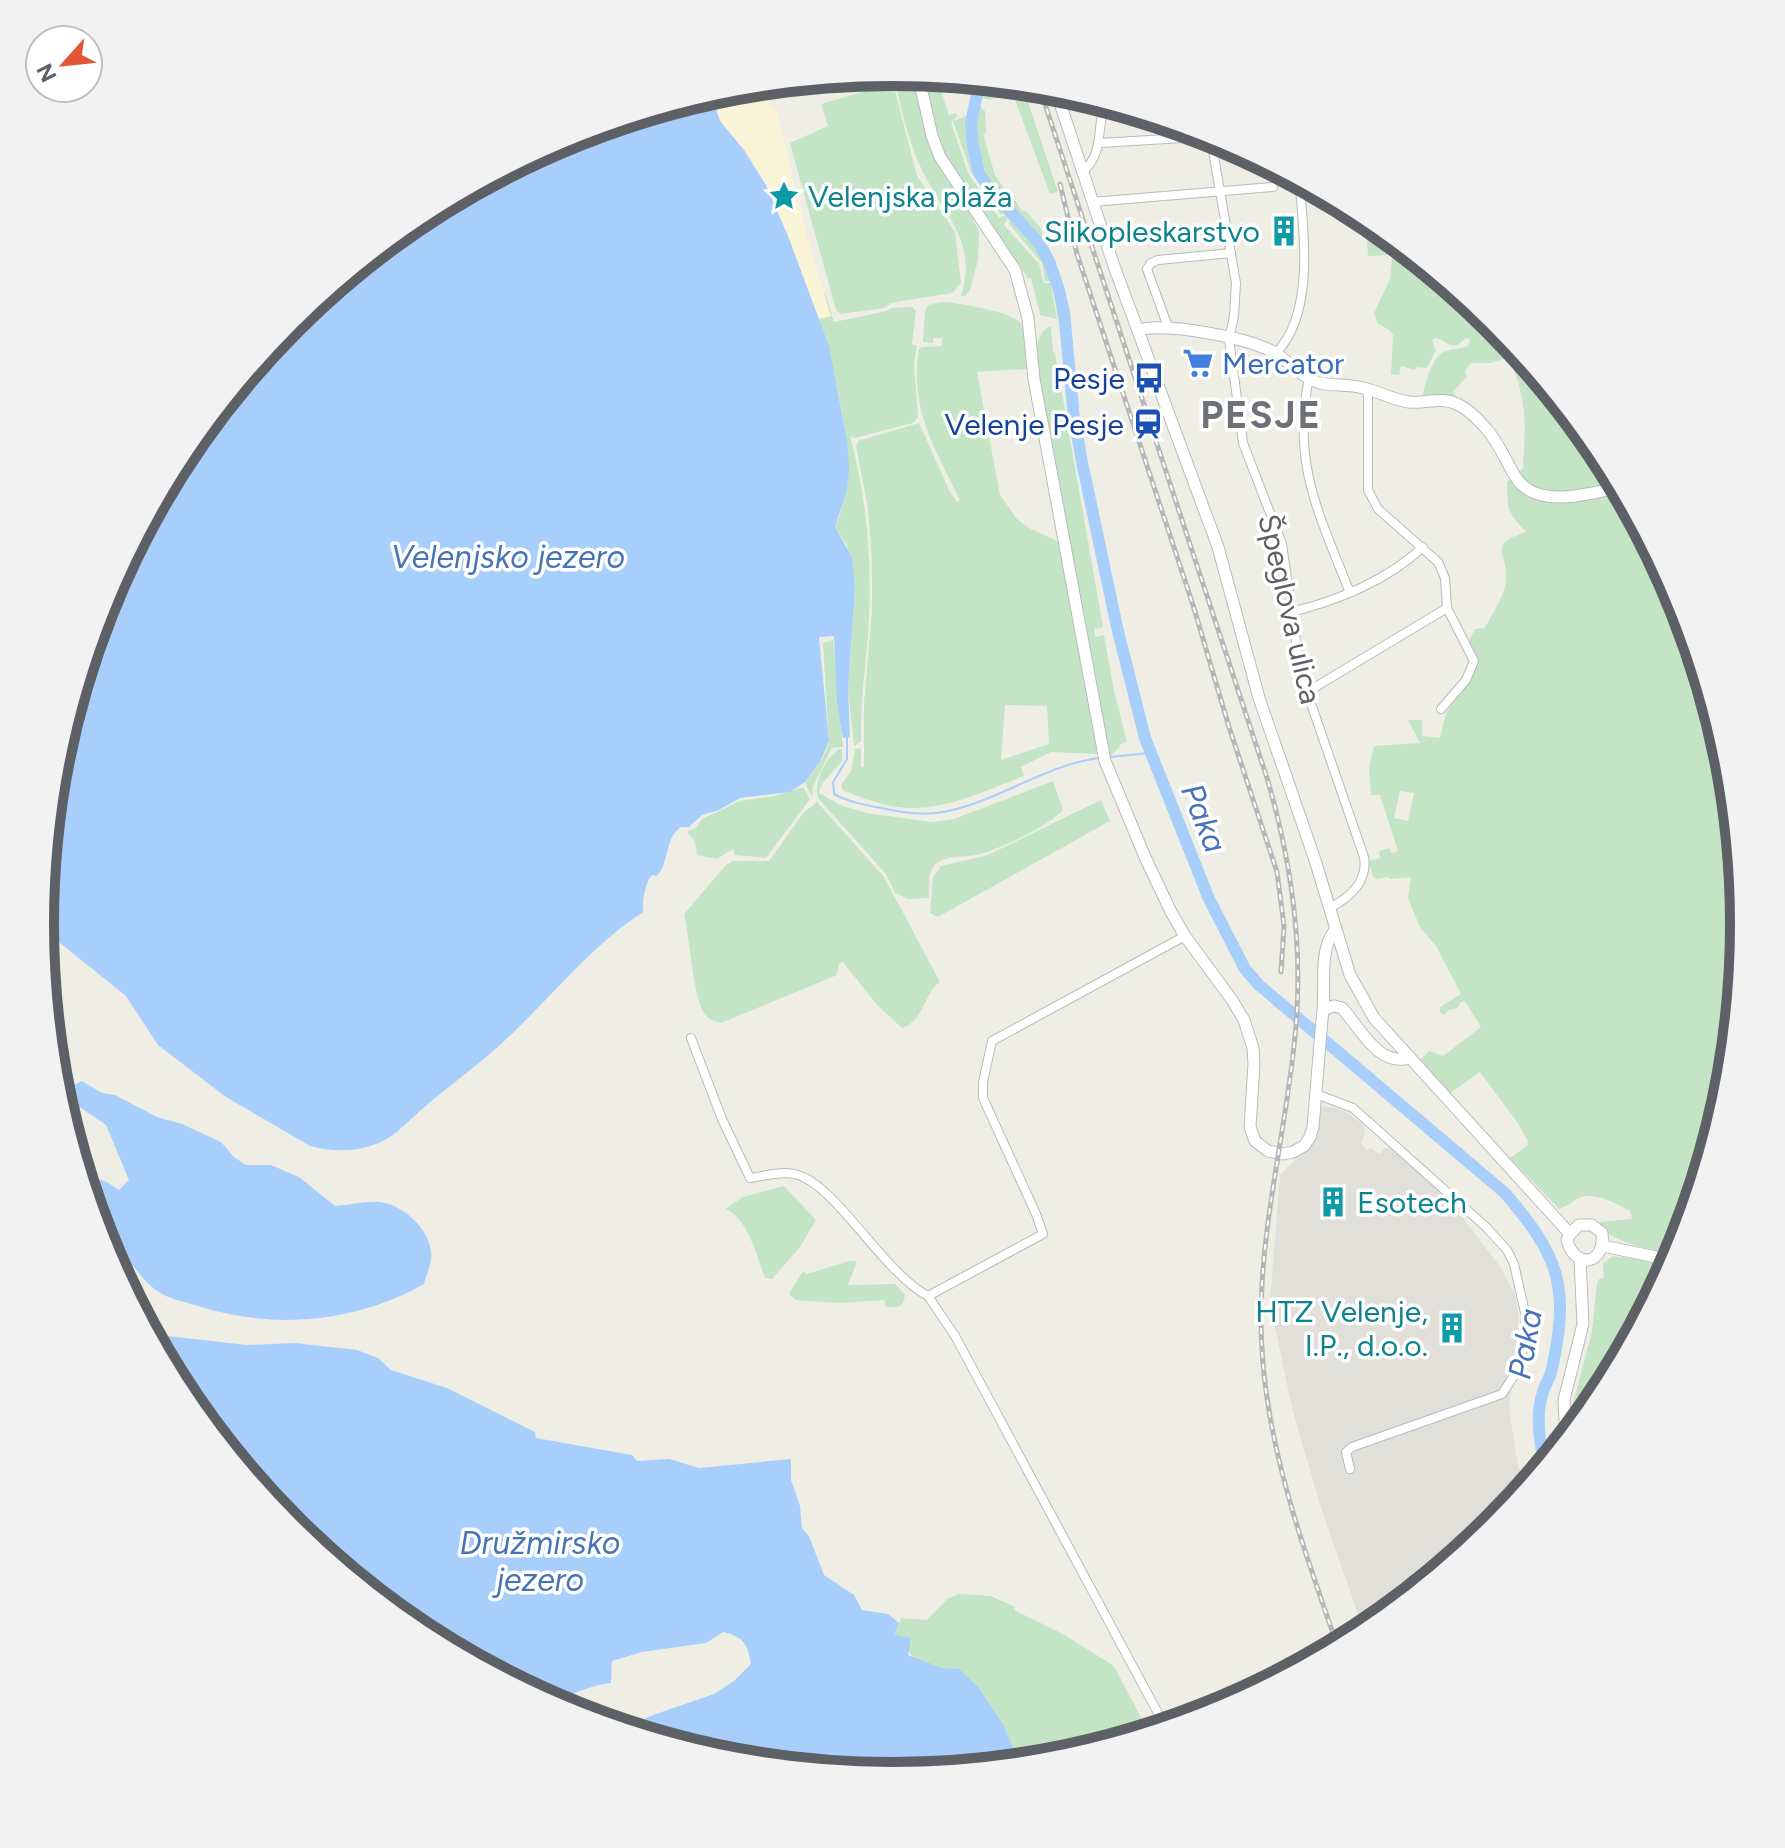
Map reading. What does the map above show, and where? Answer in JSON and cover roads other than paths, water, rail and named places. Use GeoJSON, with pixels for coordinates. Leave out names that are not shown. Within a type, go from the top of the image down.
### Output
{"type":"FeatureCollection","features":[{"type":"Feature","properties":{"kind":"street"},"geometry":{"type":"LineString","coordinates":[[921,87],[940,157],[1015,270],[1028,318],[1034,379],[1105,761],[1145,857],[1185,936],[1232,1000],[1249,1034],[1254,1064],[1250,1127],[1260,1146],[1283,1154],[1304,1146],[1313,1127],[1328,943],[1335,930]]}},
{"type":"Feature","properties":{"kind":"street"},"geometry":{"type":"LineString","coordinates":[[1060,103],[1092,202],[1218,547],[1259,698],[1350,975],[1374,1018],[1570,1234]]}},
{"type":"Feature","properties":{"kind":"street"},"geometry":{"type":"LineString","coordinates":[[1082,172],[1093,160],[1100,143],[1102,112]]}},
{"type":"Feature","properties":{"kind":"street"},"geometry":{"type":"LineString","coordinates":[[1100,143],[1181,137]]}},
{"type":"Feature","properties":{"kind":"street","name":"Špeglova ulica"},"geometry":{"type":"LineString","coordinates":[[1214,149],[1236,300],[1229,339],[1243,443],[1282,544],[1299,662],[1366,867],[1361,882],[1347,897],[1330,908]]}},
{"type":"Feature","properties":{"kind":"street"},"geometry":{"type":"LineString","coordinates":[[1092,202],[1273,187]]}},
{"type":"Feature","properties":{"kind":"street"},"geometry":{"type":"LineString","coordinates":[[1276,353],[1285,344],[1294,325],[1304,271],[1300,191]]}},
{"type":"Feature","properties":{"kind":"street"},"geometry":{"type":"LineString","coordinates":[[1168,327],[1147,269],[1149,265],[1158,260],[1231,253]]}},
{"type":"Feature","properties":{"kind":"street"},"geometry":{"type":"LineString","coordinates":[[1138,330],[1168,327],[1229,339],[1276,353],[1309,378],[1328,384],[1368,389],[1410,402],[1444,399],[1465,408],[1495,440],[1517,480],[1531,491],[1561,496],[1609,490]]}},
{"type":"Feature","properties":{"kind":"street"},"geometry":{"type":"LineString","coordinates":[[1309,378],[1302,419],[1306,473],[1350,593]]}},
{"type":"Feature","properties":{"kind":"street"},"geometry":{"type":"LineString","coordinates":[[1368,389],[1368,490],[1378,509],[1438,562],[1443,572],[1447,608],[1474,661],[1466,680],[1441,709]]}},
{"type":"Feature","properties":{"kind":"street"},"geometry":{"type":"LineString","coordinates":[[1291,612],[1350,593],[1423,547]]}},
{"type":"Feature","properties":{"kind":"street"},"geometry":{"type":"LineString","coordinates":[[1307,692],[1447,608]]}},
{"type":"Feature","properties":{"kind":"street"},"geometry":{"type":"LineString","coordinates":[[928,1296],[1043,1234],[983,1098],[983,1082],[992,1041],[1185,936]]}},
{"type":"Feature","properties":{"kind":"street"},"geometry":{"type":"LineString","coordinates":[[1323,1014],[1334,1006],[1342,1008],[1382,1055],[1400,1061],[1410,1058]]}},
{"type":"Feature","properties":{"kind":"street"},"geometry":{"type":"LineString","coordinates":[[691,1038],[722,1119],[750,1178],[796,1174],[821,1189],[884,1259],[912,1286],[928,1296],[955,1336],[1161,1718]]}},
{"type":"Feature","properties":{"kind":"street"},"geometry":{"type":"LineString","coordinates":[[1316,1094],[1353,1108],[1486,1227],[1507,1250],[1514,1264],[1526,1317],[1520,1362],[1502,1394],[1352,1447],[1346,1452],[1350,1469]]}},
{"type":"Feature","properties":{"kind":"street"},"geometry":{"type":"LineString","coordinates":[[1579,1225],[1592,1225],[1602,1233],[1603,1246],[1598,1255],[1590,1260],[1580,1259],[1569,1249],[1567,1240],[1579,1225]]}},
{"type":"Feature","properties":{"kind":"street"},"geometry":{"type":"LineString","coordinates":[[1603,1246],[1661,1258]]}},
{"type":"Feature","properties":{"kind":"street"},"geometry":{"type":"LineString","coordinates":[[1565,1424],[1564,1400],[1583,1324],[1580,1259]]}},
{"type":"Feature","properties":{"kind":"water","name":"Velenjsko jezero"},"geometry":{"type":"Polygon","coordinates":[[[714,105],[720,121],[744,150],[766,185],[829,346],[847,440],[849,469],[847,490],[835,527],[852,557],[855,589],[848,688],[850,737],[843,738],[837,703],[834,636],[819,637],[829,741],[820,762],[805,782],[790,792],[740,798],[702,815],[689,827],[681,827],[672,838],[661,870],[657,876],[652,875],[648,882],[643,912],[591,954],[482,1060],[404,1126],[368,1147],[335,1150],[310,1146],[226,1097],[158,1045],[126,996],[55,939],[61,815],[70,760],[98,654],[140,553],[195,458],[262,371],[300,331],[382,259],[427,227],[473,198],[572,149],[675,114],[714,105]]]}},
{"type":"Feature","properties":{"kind":"water"},"geometry":{"type":"Polygon","coordinates":[[[82,1081],[157,1117],[182,1124],[221,1142],[246,1165],[271,1165],[299,1177],[335,1206],[380,1202],[408,1214],[423,1230],[431,1249],[424,1284],[370,1307],[313,1319],[284,1320],[226,1314],[162,1294],[138,1272],[119,1248],[94,1179],[119,1190],[129,1180],[106,1125],[74,1103],[70,1087],[82,1081]]]}},
{"type":"Feature","properties":{"kind":"water","name":"Družmirsko jezero"},"geometry":{"type":"Polygon","coordinates":[[[162,1335],[247,1345],[295,1343],[357,1350],[378,1358],[391,1370],[447,1388],[535,1432],[536,1438],[632,1455],[637,1461],[669,1459],[699,1468],[791,1459],[791,1480],[800,1506],[802,1528],[809,1536],[824,1575],[854,1595],[862,1610],[888,1614],[899,1623],[894,1635],[911,1638],[908,1655],[942,1668],[959,1669],[978,1687],[1003,1724],[1015,1753],[947,1761],[838,1761],[729,1746],[637,1722],[714,1694],[734,1681],[751,1664],[746,1646],[740,1639],[723,1632],[706,1643],[642,1652],[612,1661],[611,1683],[567,1695],[473,1650],[382,1589],[340,1554],[262,1477],[195,1390],[162,1335]]]}},
{"type":"Feature","properties":{"kind":"waterway","name":"Paka"},"geometry":{"type":"LineString","coordinates":[[978,90],[971,123],[979,173],[991,191],[1039,243],[1059,290],[1064,312],[1074,418],[1117,627],[1145,738],[1209,899],[1245,969],[1259,985],[1505,1193],[1538,1235],[1556,1274],[1560,1315],[1552,1369],[1539,1410],[1543,1453]]}},
{"type":"Feature","properties":{"kind":"waterway"},"geometry":{"type":"LineString","coordinates":[[847,737],[847,759],[833,782],[834,794],[863,804],[915,813],[957,809],[1058,769],[1099,758]]}},
{"type":"Feature","properties":{"kind":"waterway"},"geometry":{"type":"LineString","coordinates":[[1110,757],[1150,753]]}},
{"type":"Feature","properties":{"kind":"railway"},"geometry":{"type":"LineString","coordinates":[[1044,100],[1267,778],[1283,842],[1297,938],[1297,1003],[1291,1071],[1265,1248],[1261,1319],[1263,1362],[1268,1404],[1286,1486],[1334,1636]]}},
{"type":"Feature","properties":{"kind":"railway"},"geometry":{"type":"LineString","coordinates":[[1060,184],[1077,254],[1277,872],[1284,926],[1281,972]]}},
{"type":"Feature","properties":{"kind":"place","name":"Velenjska plaža"},"geometry":{"type":"Point","coordinates":[784,196]}},
{"type":"Feature","properties":{"kind":"place","name":"Slikopleskarstvo"},"geometry":{"type":"Point","coordinates":[1284,231]}},
{"type":"Feature","properties":{"kind":"place","name":"Mercator"},"geometry":{"type":"Point","coordinates":[1198,363]}},
{"type":"Feature","properties":{"kind":"place","name":"Pesje"},"geometry":{"type":"Point","coordinates":[1149,378]}},
{"type":"Feature","properties":{"kind":"place","name":"Velenje Pesje"},"geometry":{"type":"Point","coordinates":[1148,424]}},
{"type":"Feature","properties":{"kind":"place","name":"Esotech"},"geometry":{"type":"Point","coordinates":[1333,1202]}},
{"type":"Feature","properties":{"kind":"place","name":"HTZ Velenje, I.P., d.o.o."},"geometry":{"type":"Point","coordinates":[1452,1328]}},
{"type":"Feature","properties":{"kind":"district","name":"PESJE"},"geometry":{"type":"Point","coordinates":[1261,415]}}]}
